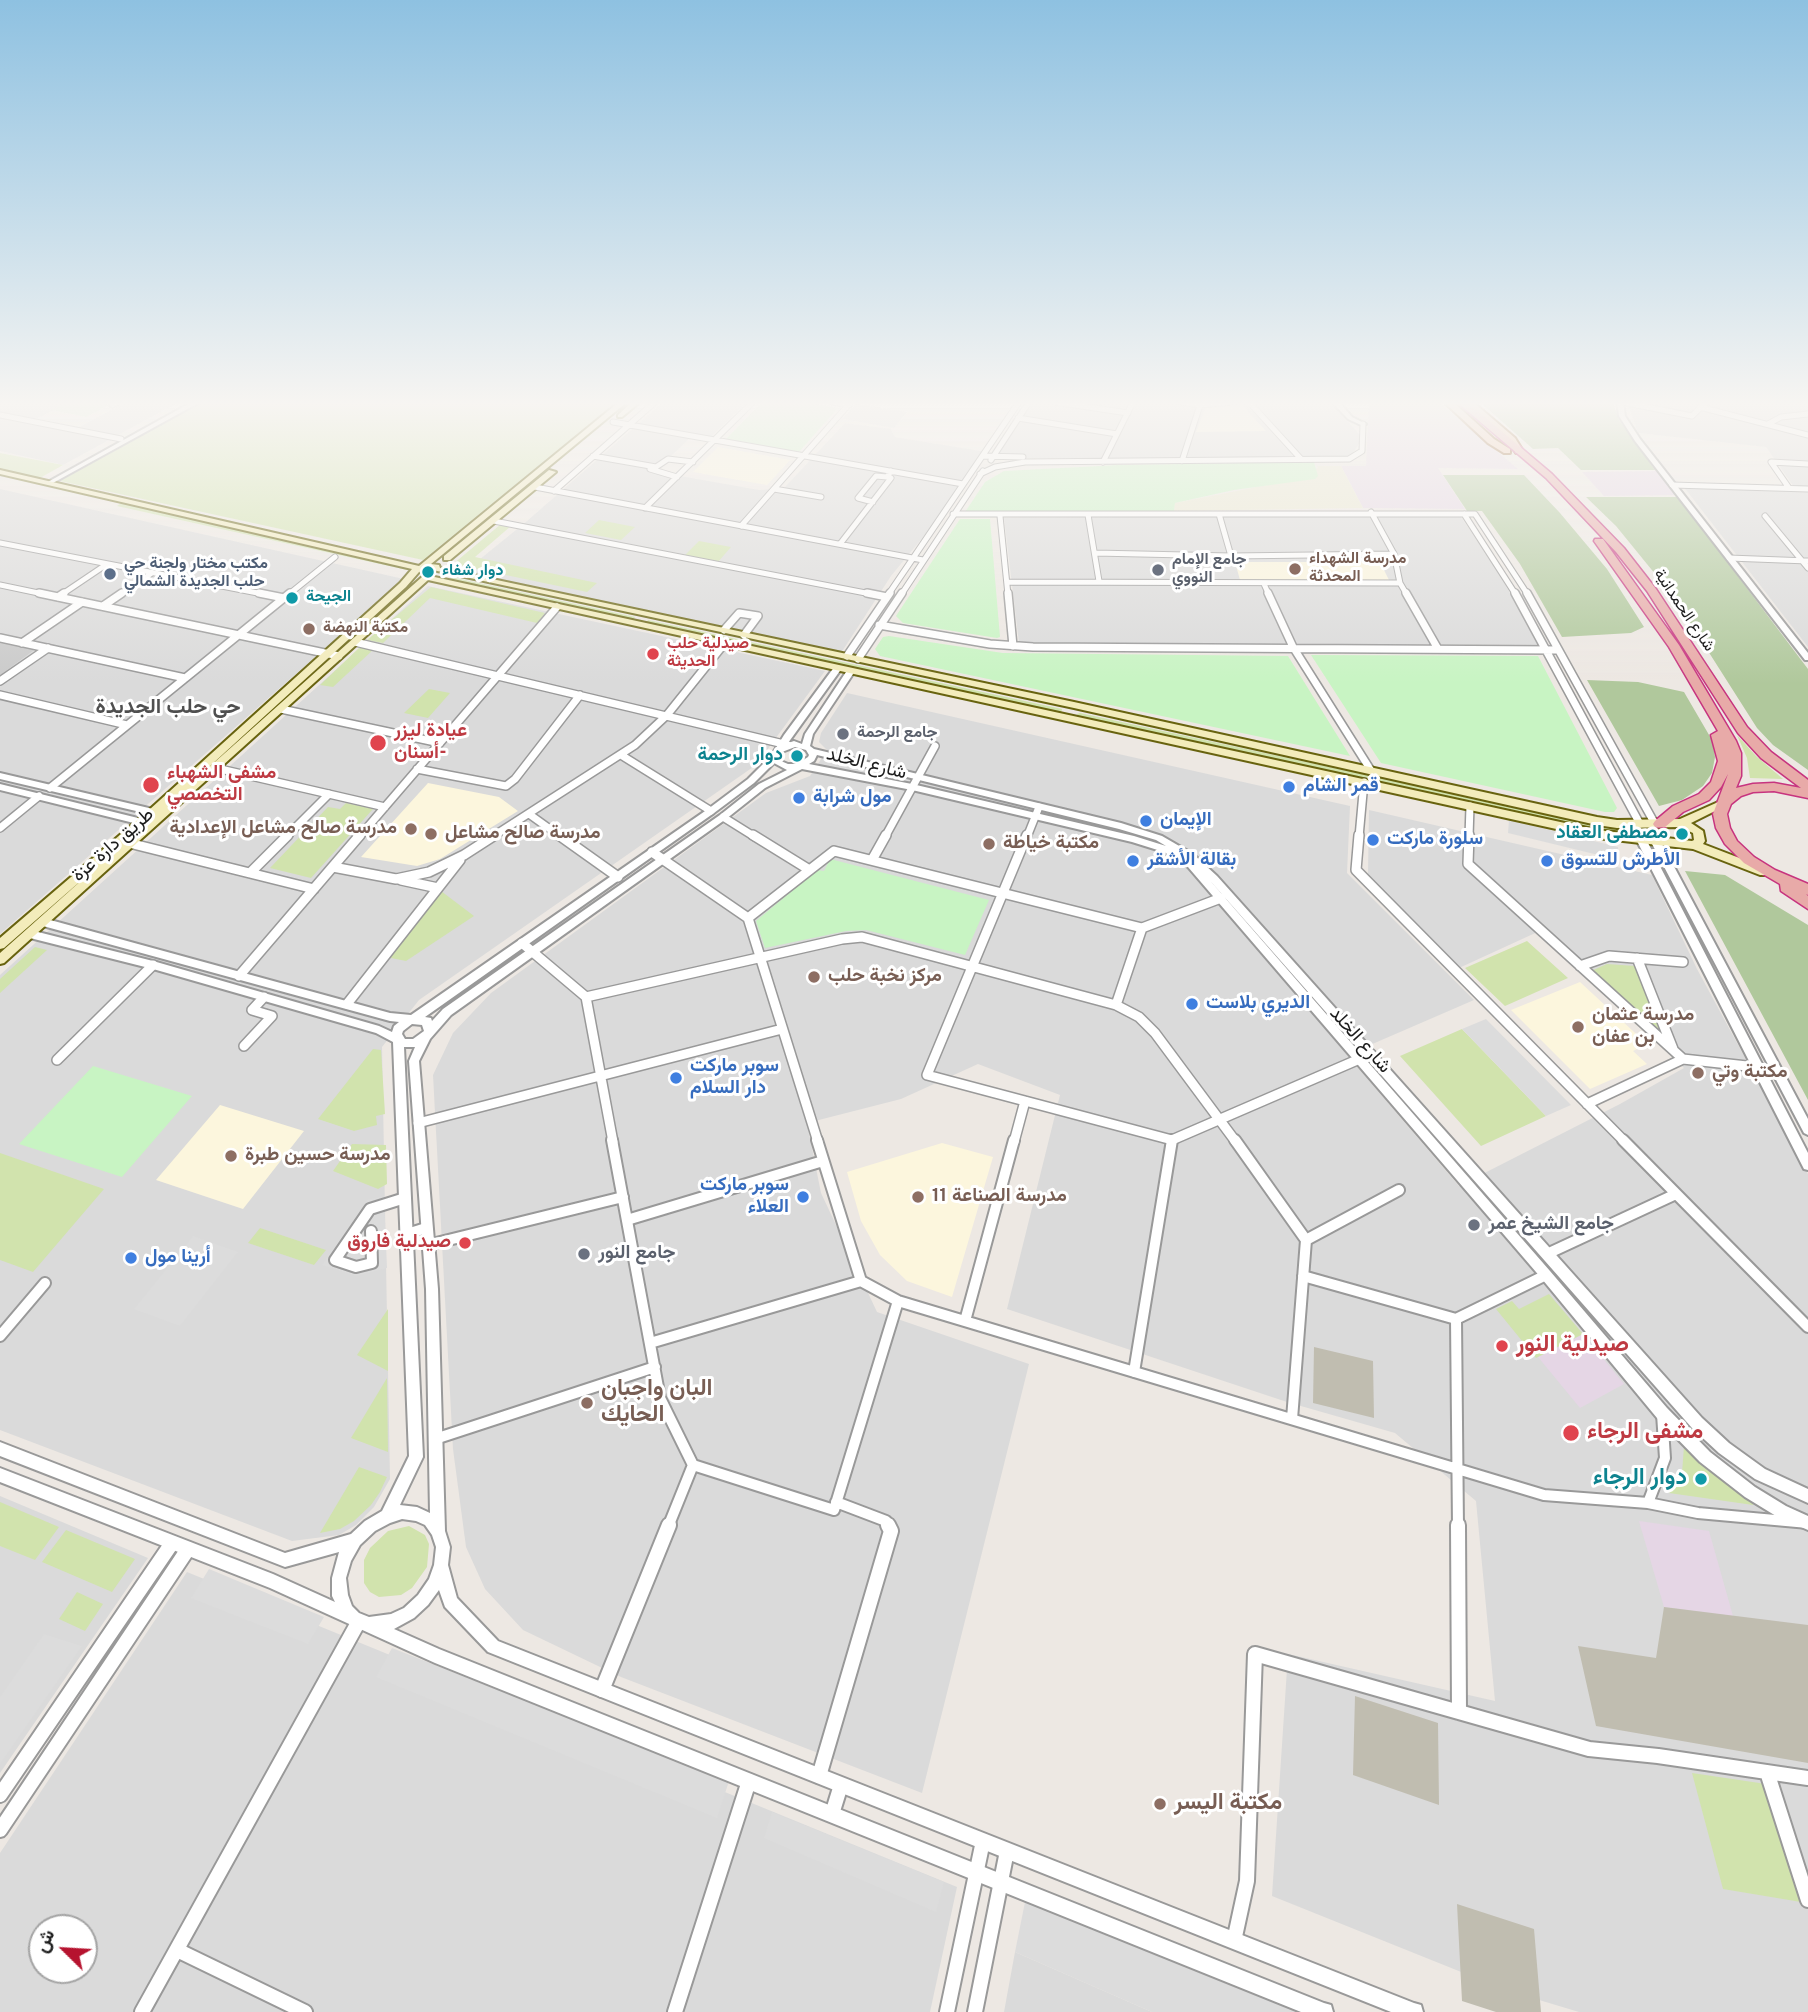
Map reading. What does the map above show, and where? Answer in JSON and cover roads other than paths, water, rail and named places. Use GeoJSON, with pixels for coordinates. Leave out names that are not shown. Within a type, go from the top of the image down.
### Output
{"type":"FeatureCollection","features":[{"type":"Feature","properties":{"kind":"highway","name":"شارع الحمدانية"},"geometry":{"type":"LineString","coordinates":[[1558,496],[1606,548],[1675,647],[1711,706],[1735,753],[1734,776],[1720,814],[1723,828],[1732,844],[1770,874]]}},
{"type":"Feature","properties":{"kind":"highway","name":"شارع الحمدانية"},"geometry":{"type":"LineString","coordinates":[[1569,496],[1620,550],[1651,589],[1742,730],[1766,755],[1808,787]]}},
{"type":"Feature","properties":{"kind":"highway"},"geometry":{"type":"LineString","coordinates":[[1657,824],[1678,808],[1704,797],[1717,784],[1723,772],[1723,751],[1710,722],[1711,706]]}},
{"type":"Feature","properties":{"kind":"highway"},"geometry":{"type":"LineString","coordinates":[[1726,706],[1770,749],[1808,776]]}},
{"type":"Feature","properties":{"kind":"highway"},"geometry":{"type":"LineString","coordinates":[[1725,802],[1736,793],[1753,788],[1774,787],[1808,793]]}},
{"type":"Feature","properties":{"kind":"highway"},"geometry":{"type":"LineString","coordinates":[[1770,874],[1808,890]]}},
{"type":"Feature","properties":{"kind":"highway"},"geometry":{"type":"LineString","coordinates":[[1770,874],[1808,904]]}},
{"type":"Feature","properties":{"kind":"main road"},"geometry":{"type":"LineString","coordinates":[[69,496],[335,557],[417,571],[437,569],[847,656],[1597,821],[1682,823],[1725,802]]}},
{"type":"Feature","properties":{"kind":"main road"},"geometry":{"type":"LineString","coordinates":[[107,496],[417,571],[428,579],[1489,811],[1642,841],[1694,845],[1770,874]]}},
{"type":"Feature","properties":{"kind":"main road","name":"طريق دارة عزة"},"geometry":{"type":"LineString","coordinates":[[3,948],[153,812],[334,655],[417,571],[509,496]]}},
{"type":"Feature","properties":{"kind":"main road"},"geometry":{"type":"LineString","coordinates":[[0,960],[3,948],[30,934],[44,922],[281,709],[334,655],[355,642],[524,496]]}},
{"type":"Feature","properties":{"kind":"main road"},"geometry":{"type":"LineString","coordinates":[[106,504],[116,498]]}},
{"type":"Feature","properties":{"kind":"main road"},"geometry":{"type":"LineString","coordinates":[[636,624],[644,615]]}},
{"type":"Feature","properties":{"kind":"main road"},"geometry":{"type":"LineString","coordinates":[[1068,718],[1074,705]]}},
{"type":"Feature","properties":{"kind":"main road"},"geometry":{"type":"LineString","coordinates":[[1489,811],[1491,798]]}},
{"type":"Feature","properties":{"kind":"main road"},"geometry":{"type":"LineString","coordinates":[[1682,823],[1698,831],[1700,841],[1694,845]]}},
{"type":"Feature","properties":{"kind":"street"},"geometry":{"type":"LineString","coordinates":[[580,496],[923,560]]}},
{"type":"Feature","properties":{"kind":"street"},"geometry":{"type":"LineString","coordinates":[[645,508],[657,496]]}},
{"type":"Feature","properties":{"kind":"street"},"geometry":{"type":"LineString","coordinates":[[741,526],[768,496]]}},
{"type":"Feature","properties":{"kind":"street"},"geometry":{"type":"LineString","coordinates":[[810,496],[821,498]]}},
{"type":"Feature","properties":{"kind":"street"},"geometry":{"type":"LineString","coordinates":[[860,496],[858,498],[873,502]]}},
{"type":"Feature","properties":{"kind":"street"},"geometry":{"type":"LineString","coordinates":[[840,544],[878,496]]}},
{"type":"Feature","properties":{"kind":"street"},"geometry":{"type":"LineString","coordinates":[[847,656],[956,496]]}},
{"type":"Feature","properties":{"kind":"street"},"geometry":{"type":"LineString","coordinates":[[858,659],[965,496]]}},
{"type":"Feature","properties":{"kind":"street"},"geometry":{"type":"LineString","coordinates":[[1681,496],[1808,658]]}},
{"type":"Feature","properties":{"kind":"street"},"geometry":{"type":"LineString","coordinates":[[1371,512],[1394,554],[1400,583],[1438,649]]}},
{"type":"Feature","properties":{"kind":"street"},"geometry":{"type":"LineString","coordinates":[[953,514],[1475,514],[1516,573],[1657,824]]}},
{"type":"Feature","properties":{"kind":"street"},"geometry":{"type":"LineString","coordinates":[[1219,514],[1231,556]]}},
{"type":"Feature","properties":{"kind":"street"},"geometry":{"type":"LineString","coordinates":[[1464,514],[1504,573],[1640,824]]}},
{"type":"Feature","properties":{"kind":"street"},"geometry":{"type":"LineString","coordinates":[[1088,515],[1099,581]]}},
{"type":"Feature","properties":{"kind":"street"},"geometry":{"type":"LineString","coordinates":[[1000,516],[1013,646]]}},
{"type":"Feature","properties":{"kind":"street"},"geometry":{"type":"LineString","coordinates":[[1765,516],[1805,561],[1808,568]]}},
{"type":"Feature","properties":{"kind":"street"},"geometry":{"type":"LineString","coordinates":[[494,521],[887,597]]}},
{"type":"Feature","properties":{"kind":"street"},"geometry":{"type":"LineString","coordinates":[[0,543],[284,598]]}},
{"type":"Feature","properties":{"kind":"street"},"geometry":{"type":"LineString","coordinates":[[1095,552],[1231,556],[1394,554]]}},
{"type":"Feature","properties":{"kind":"street"},"geometry":{"type":"LineString","coordinates":[[50,788],[335,557]]}},
{"type":"Feature","properties":{"kind":"street"},"geometry":{"type":"LineString","coordinates":[[1730,558],[1805,561]]}},
{"type":"Feature","properties":{"kind":"street"},"geometry":{"type":"LineString","coordinates":[[58,597],[107,564]]}},
{"type":"Feature","properties":{"kind":"street"},"geometry":{"type":"LineString","coordinates":[[103,606],[152,573]]}},
{"type":"Feature","properties":{"kind":"street"},"geometry":{"type":"LineString","coordinates":[[1007,582],[1400,583]]}},
{"type":"Feature","properties":{"kind":"street"},"geometry":{"type":"LineString","coordinates":[[1264,583],[1293,647],[1370,769]]}},
{"type":"Feature","properties":{"kind":"street"},"geometry":{"type":"LineString","coordinates":[[0,585],[334,655]]}},
{"type":"Feature","properties":{"kind":"street"},"geometry":{"type":"LineString","coordinates":[[22,643],[82,602]]}},
{"type":"Feature","properties":{"kind":"street"},"geometry":{"type":"LineString","coordinates":[[239,976],[557,607]]}},
{"type":"Feature","properties":{"kind":"street"},"geometry":{"type":"LineString","coordinates":[[724,630],[739,612],[758,616],[744,635]]}},
{"type":"Feature","properties":{"kind":"street"},"geometry":{"type":"LineString","coordinates":[[879,625],[1013,646],[1558,649]]}},
{"type":"Feature","properties":{"kind":"street"},"geometry":{"type":"LineString","coordinates":[[0,638],[185,678]]}},
{"type":"Feature","properties":{"kind":"street"},"geometry":{"type":"LineString","coordinates":[[355,642],[784,745]]}},
{"type":"Feature","properties":{"kind":"street"},"geometry":{"type":"LineString","coordinates":[[396,878],[429,872],[464,855],[621,755],[667,715],[724,644]]}},
{"type":"Feature","properties":{"kind":"street"},"geometry":{"type":"LineString","coordinates":[[0,681],[48,648]]}},
{"type":"Feature","properties":{"kind":"street"},"geometry":{"type":"LineString","coordinates":[[387,1516],[416,1457],[398,1029],[751,781],[775,757],[838,668]]}},
{"type":"Feature","properties":{"kind":"street"},"geometry":{"type":"LineString","coordinates":[[30,934],[153,965],[379,1030],[398,1040],[415,1043],[426,1036],[447,1012],[723,817],[762,786],[811,760],[809,734],[851,671]]}},
{"type":"Feature","properties":{"kind":"street"},"geometry":{"type":"LineString","coordinates":[[0,695],[127,725]]}},
{"type":"Feature","properties":{"kind":"street"},"geometry":{"type":"LineString","coordinates":[[417,769],[506,786],[516,779],[580,695]]}},
{"type":"Feature","properties":{"kind":"street"},"geometry":{"type":"LineString","coordinates":[[281,709],[440,743]]}},
{"type":"Feature","properties":{"kind":"street","name":"شارع الخلد"},"geometry":{"type":"LineString","coordinates":[[784,745],[809,749],[915,782]]}},
{"type":"Feature","properties":{"kind":"street"},"geometry":{"type":"LineString","coordinates":[[872,860],[935,746]]}},
{"type":"Feature","properties":{"kind":"street"},"geometry":{"type":"LineString","coordinates":[[621,755],[711,811]]}},
{"type":"Feature","properties":{"kind":"street"},"geometry":{"type":"LineString","coordinates":[[775,757],[782,766],[915,782],[1037,811],[1151,844],[1167,850],[1191,865],[1662,1413],[1705,1457],[1750,1492],[1781,1511],[1808,1523]]}},
{"type":"Feature","properties":{"kind":"street"},"geometry":{"type":"LineString","coordinates":[[216,768],[385,807]]}},
{"type":"Feature","properties":{"kind":"street"},"geometry":{"type":"LineString","coordinates":[[0,776],[153,812]]}},
{"type":"Feature","properties":{"kind":"street"},"geometry":{"type":"LineString","coordinates":[[1364,782],[1356,870],[1808,1327]]}},
{"type":"Feature","properties":{"kind":"street"},"geometry":{"type":"LineString","coordinates":[[0,787],[142,822]]}},
{"type":"Feature","properties":{"kind":"street"},"geometry":{"type":"LineString","coordinates":[[250,873],[328,794]]}},
{"type":"Feature","properties":{"kind":"street"},"geometry":{"type":"LineString","coordinates":[[0,828],[39,796]]}},
{"type":"Feature","properties":{"kind":"street"},"geometry":{"type":"LineString","coordinates":[[1470,806],[1468,864],[1683,1059]]}},
{"type":"Feature","properties":{"kind":"street"},"geometry":{"type":"LineString","coordinates":[[1037,811],[927,1075],[1172,1140],[1371,1054]]}},
{"type":"Feature","properties":{"kind":"street","name":"شارع الخلد"},"geometry":{"type":"LineString","coordinates":[[1037,811],[1140,832],[1167,842],[1190,856],[1214,878],[1549,1253],[1664,1386],[1724,1448],[1760,1474],[1808,1496]]}},
{"type":"Feature","properties":{"kind":"street"},"geometry":{"type":"LineString","coordinates":[[529,814],[618,877]]}},
{"type":"Feature","properties":{"kind":"street"},"geometry":{"type":"LineString","coordinates":[[723,817],[808,869]]}},
{"type":"Feature","properties":{"kind":"street"},"geometry":{"type":"LineString","coordinates":[[1642,841],[1808,1165]]}},
{"type":"Feature","properties":{"kind":"street"},"geometry":{"type":"LineString","coordinates":[[1656,842],[1808,1130]]}},
{"type":"Feature","properties":{"kind":"street"},"geometry":{"type":"LineString","coordinates":[[132,844],[314,889]]}},
{"type":"Feature","properties":{"kind":"street"},"geometry":{"type":"LineString","coordinates":[[748,919],[834,851],[1142,928],[1221,898]]}},
{"type":"Feature","properties":{"kind":"street"},"geometry":{"type":"LineString","coordinates":[[652,852],[748,919],[861,1281],[898,1301],[1544,1495],[1648,1503],[1698,1513],[1808,1523]]}},
{"type":"Feature","properties":{"kind":"street"},"geometry":{"type":"LineString","coordinates":[[347,1004],[464,855]]}},
{"type":"Feature","properties":{"kind":"street"},"geometry":{"type":"LineString","coordinates":[[333,867],[438,888]]}},
{"type":"Feature","properties":{"kind":"street"},"geometry":{"type":"LineString","coordinates":[[44,922],[347,1004],[427,1021],[429,1031],[414,1061],[428,1245],[438,1531],[443,1547],[441,1565],[435,1583],[424,1600],[409,1613],[392,1622],[375,1625],[359,1621],[347,1611],[339,1587],[344,1558],[355,1540],[370,1526],[387,1516],[402,1512],[417,1514],[429,1520],[438,1531]]}},
{"type":"Feature","properties":{"kind":"street"},"geometry":{"type":"LineString","coordinates":[[1116,1005],[1142,928]]}},
{"type":"Feature","properties":{"kind":"street"},"geometry":{"type":"LineString","coordinates":[[586,996],[842,939],[862,937],[1116,1005],[1139,1017],[1155,1033],[1220,1119],[1306,1240],[1292,1419]]}},
{"type":"Feature","properties":{"kind":"street"},"geometry":{"type":"LineString","coordinates":[[522,943],[586,996],[660,1398],[693,1465],[834,1510],[898,1301]]}},
{"type":"Feature","properties":{"kind":"street"},"geometry":{"type":"LineString","coordinates":[[1580,967],[1609,956],[1683,962]]}},
{"type":"Feature","properties":{"kind":"street"},"geometry":{"type":"LineString","coordinates":[[1637,958],[1673,1051]]}},
{"type":"Feature","properties":{"kind":"street"},"geometry":{"type":"LineString","coordinates":[[57,1060],[153,965]]}},
{"type":"Feature","properties":{"kind":"street"},"geometry":{"type":"LineString","coordinates":[[244,1046],[272,1016],[252,1010],[264,997]]}},
{"type":"Feature","properties":{"kind":"street"},"geometry":{"type":"LineString","coordinates":[[418,1123],[782,1029]]}},
{"type":"Feature","properties":{"kind":"street"},"geometry":{"type":"LineString","coordinates":[[1587,1104],[1683,1059],[1756,1067]]}},
{"type":"Feature","properties":{"kind":"street"},"geometry":{"type":"LineString","coordinates":[[965,1321],[1025,1101]]}},
{"type":"Feature","properties":{"kind":"street"},"geometry":{"type":"LineString","coordinates":[[1134,1372],[1172,1140]]}},
{"type":"Feature","properties":{"kind":"street"},"geometry":{"type":"LineString","coordinates":[[627,1220],[823,1161]]}},
{"type":"Feature","properties":{"kind":"street"},"geometry":{"type":"LineString","coordinates":[[1306,1240],[1399,1190]]}},
{"type":"Feature","properties":{"kind":"street"},"geometry":{"type":"LineString","coordinates":[[1549,1253],[1676,1194]]}},
{"type":"Feature","properties":{"kind":"street"},"geometry":{"type":"LineString","coordinates":[[428,1245],[623,1197]]}},
{"type":"Feature","properties":{"kind":"street"},"geometry":{"type":"LineString","coordinates":[[371,1231],[372,1263],[356,1267],[335,1260],[370,1209],[405,1198]]}},
{"type":"Feature","properties":{"kind":"street"},"geometry":{"type":"LineString","coordinates":[[407,1234],[426,1228]]}},
{"type":"Feature","properties":{"kind":"street"},"geometry":{"type":"LineString","coordinates":[[1303,1276],[1456,1319],[1546,1275]]}},
{"type":"Feature","properties":{"kind":"street"},"geometry":{"type":"LineString","coordinates":[[650,1343],[861,1281]]}},
{"type":"Feature","properties":{"kind":"street"},"geometry":{"type":"LineString","coordinates":[[0,1336],[45,1283]]}},
{"type":"Feature","properties":{"kind":"street"},"geometry":{"type":"LineString","coordinates":[[1456,1319],[1459,1712]]}},
{"type":"Feature","properties":{"kind":"street"},"geometry":{"type":"LineString","coordinates":[[435,1439],[654,1367]]}},
{"type":"Feature","properties":{"kind":"street"},"geometry":{"type":"LineString","coordinates":[[1646,1394],[1664,1386]]}},
{"type":"Feature","properties":{"kind":"street"},"geometry":{"type":"LineString","coordinates":[[1648,1503],[1665,1458],[1662,1413]]}},
{"type":"Feature","properties":{"kind":"street"},"geometry":{"type":"LineString","coordinates":[[0,1449],[285,1560],[355,1540]]}},
{"type":"Feature","properties":{"kind":"street"},"geometry":{"type":"LineString","coordinates":[[601,1690],[693,1465]]}},
{"type":"Feature","properties":{"kind":"street"},"geometry":{"type":"LineString","coordinates":[[0,1475],[272,1582],[435,1655],[1324,2012]]}},
{"type":"Feature","properties":{"kind":"street"},"geometry":{"type":"LineString","coordinates":[[819,1776],[891,1531],[886,1521],[836,1502]]}},
{"type":"Feature","properties":{"kind":"street"},"geometry":{"type":"LineString","coordinates":[[0,1795],[172,1542]]}},
{"type":"Feature","properties":{"kind":"street"},"geometry":{"type":"LineString","coordinates":[[0,1830],[188,1549]]}},
{"type":"Feature","properties":{"kind":"street"},"geometry":{"type":"LineString","coordinates":[[441,1565],[450,1602],[493,1647],[1414,2012]]}},
{"type":"Feature","properties":{"kind":"street"},"geometry":{"type":"LineString","coordinates":[[142,2012],[359,1621]]}},
{"type":"Feature","properties":{"kind":"street"},"geometry":{"type":"LineString","coordinates":[[1234,1941],[1247,1881],[1255,1654],[1589,1749],[1808,1778]]}},
{"type":"Feature","properties":{"kind":"street"},"geometry":{"type":"LineString","coordinates":[[1767,1772],[1808,1900]]}},
{"type":"Feature","properties":{"kind":"street"},"geometry":{"type":"LineString","coordinates":[[675,2012],[748,1781]]}},
{"type":"Feature","properties":{"kind":"street"},"geometry":{"type":"LineString","coordinates":[[832,1814],[841,1785]]}},
{"type":"Feature","properties":{"kind":"street"},"geometry":{"type":"LineString","coordinates":[[947,2012],[983,1841]]}},
{"type":"Feature","properties":{"kind":"street"},"geometry":{"type":"LineString","coordinates":[[975,2012],[1007,1851]]}},
{"type":"Feature","properties":{"kind":"street"},"geometry":{"type":"LineString","coordinates":[[177,1950],[305,2012]]}},
{"type":"Feature","properties":{"kind":"place","name":"مدرسة الشهداء المحدثة"},"geometry":{"type":"Point","coordinates":[1295,569]}},
{"type":"Feature","properties":{"kind":"place","name":"جامع الإمام النووي"},"geometry":{"type":"Point","coordinates":[1158,570]}},
{"type":"Feature","properties":{"kind":"place","name":"دوار شفاء"},"geometry":{"type":"Point","coordinates":[428,572]}},
{"type":"Feature","properties":{"kind":"place","name":"مكتب مختار ولجنة حي حلب الجديدة الشمالي"},"geometry":{"type":"Point","coordinates":[110,574]}},
{"type":"Feature","properties":{"kind":"place","name":"الجيحة"},"geometry":{"type":"Point","coordinates":[292,598]}},
{"type":"Feature","properties":{"kind":"place","name":"مكتبة النهضة"},"geometry":{"type":"Point","coordinates":[309,629]}},
{"type":"Feature","properties":{"kind":"place","name":"صيدلية حلب الحديثة"},"geometry":{"type":"Point","coordinates":[653,654]}},
{"type":"Feature","properties":{"kind":"place","name":"جامع الرحمة"},"geometry":{"type":"Point","coordinates":[843,734]}},
{"type":"Feature","properties":{"kind":"place","name":"عيادة ليزر أسنان-"},"geometry":{"type":"Point","coordinates":[378,743]}},
{"type":"Feature","properties":{"kind":"place","name":"دوار الرحمة"},"geometry":{"type":"Point","coordinates":[797,756]}},
{"type":"Feature","properties":{"kind":"place","name":"مشفى الشهباء التخصصي"},"geometry":{"type":"Point","coordinates":[151,785]}},
{"type":"Feature","properties":{"kind":"place","name":"قمر الشام"},"geometry":{"type":"Point","coordinates":[1289,787]}},
{"type":"Feature","properties":{"kind":"place","name":"مول شرابة"},"geometry":{"type":"Point","coordinates":[799,798]}},
{"type":"Feature","properties":{"kind":"place","name":"الإيمان"},"geometry":{"type":"Point","coordinates":[1146,821]}},
{"type":"Feature","properties":{"kind":"place","name":"مدرسة صالح مشاعل الإعدادية"},"geometry":{"type":"Point","coordinates":[411,829]}},
{"type":"Feature","properties":{"kind":"place","name":"مدرسة صالح مشاعل"},"geometry":{"type":"Point","coordinates":[431,834]}},
{"type":"Feature","properties":{"kind":"place","name":"مصطفى العقاد"},"geometry":{"type":"Point","coordinates":[1682,834]}},
{"type":"Feature","properties":{"kind":"place","name":"سلورة ماركت"},"geometry":{"type":"Point","coordinates":[1373,840]}},
{"type":"Feature","properties":{"kind":"place","name":"مكتبة خياطة"},"geometry":{"type":"Point","coordinates":[989,844]}},
{"type":"Feature","properties":{"kind":"place","name":"بقالة الأشقر"},"geometry":{"type":"Point","coordinates":[1133,861]}},
{"type":"Feature","properties":{"kind":"place","name":"الأطرش للتسوق"},"geometry":{"type":"Point","coordinates":[1547,861]}},
{"type":"Feature","properties":{"kind":"place","name":"مركز نخبة حلب"},"geometry":{"type":"Point","coordinates":[814,977]}},
{"type":"Feature","properties":{"kind":"place","name":"الديري بلاست"},"geometry":{"type":"Point","coordinates":[1192,1004]}},
{"type":"Feature","properties":{"kind":"place","name":"مدرسة عثمان بن عفان"},"geometry":{"type":"Point","coordinates":[1578,1027]}},
{"type":"Feature","properties":{"kind":"place","name":"مكتبة وتي"},"geometry":{"type":"Point","coordinates":[1698,1073]}},
{"type":"Feature","properties":{"kind":"place","name":"سوبر ماركت دار السلام"},"geometry":{"type":"Point","coordinates":[676,1078]}},
{"type":"Feature","properties":{"kind":"place","name":"مدرسة حسين طبرة"},"geometry":{"type":"Point","coordinates":[231,1156]}},
{"type":"Feature","properties":{"kind":"place","name":"سوبر ماركت العلاء"},"geometry":{"type":"Point","coordinates":[803,1197]}},
{"type":"Feature","properties":{"kind":"place","name":"مدرسة الصناعة 11"},"geometry":{"type":"Point","coordinates":[918,1197]}},
{"type":"Feature","properties":{"kind":"place","name":"جامع الشيخ عمر"},"geometry":{"type":"Point","coordinates":[1474,1225]}},
{"type":"Feature","properties":{"kind":"place","name":"صيدلية فاروق"},"geometry":{"type":"Point","coordinates":[465,1243]}},
{"type":"Feature","properties":{"kind":"place","name":"جامع النور"},"geometry":{"type":"Point","coordinates":[584,1254]}},
{"type":"Feature","properties":{"kind":"place","name":"أرينا مول"},"geometry":{"type":"Point","coordinates":[131,1258]}},
{"type":"Feature","properties":{"kind":"place","name":"صيدلية النور"},"geometry":{"type":"Point","coordinates":[1502,1346]}},
{"type":"Feature","properties":{"kind":"place","name":"البان واجبان الحايك"},"geometry":{"type":"Point","coordinates":[587,1403]}},
{"type":"Feature","properties":{"kind":"place","name":"مشفى الرجاء"},"geometry":{"type":"Point","coordinates":[1571,1433]}},
{"type":"Feature","properties":{"kind":"place","name":"دوار الرجاء"},"geometry":{"type":"Point","coordinates":[1701,1479]}},
{"type":"Feature","properties":{"kind":"place","name":"مكتبة اليسر"},"geometry":{"type":"Point","coordinates":[1160,1804]}},
{"type":"Feature","properties":{"kind":"district","name":"حي حلب الجديدة"},"geometry":{"type":"Point","coordinates":[168,709]}}]}
